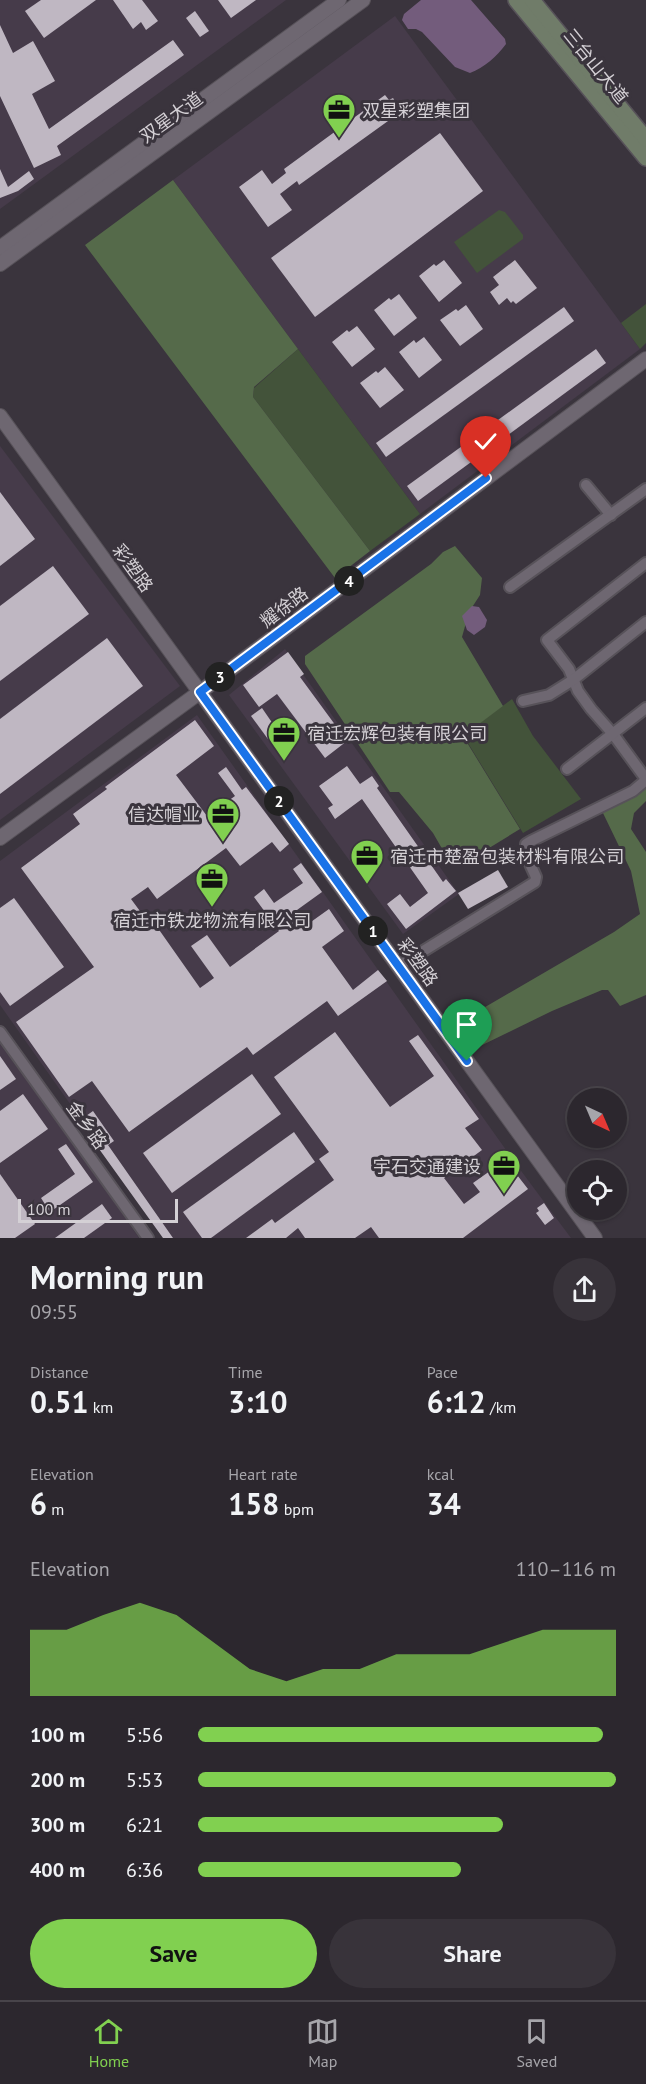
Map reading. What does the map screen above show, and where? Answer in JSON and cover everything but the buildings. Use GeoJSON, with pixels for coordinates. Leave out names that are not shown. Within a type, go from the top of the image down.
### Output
{"type":"FeatureCollection","features":[{"type":"Feature","properties":{"kind":"main road","name":"三台山大道"},"geometry":{"type":"LineString","coordinates":[[516,0],[646,158]]}},
{"type":"Feature","properties":{"kind":"main road","name":"三台山大道"},"geometry":{"type":"LineString","coordinates":[[532,0],[646,139]]}},
{"type":"Feature","properties":{"kind":"street","name":"双星大道"},"geometry":{"type":"LineString","coordinates":[[0,248],[339,0]]}},
{"type":"Feature","properties":{"kind":"street","name":"双星大道"},"geometry":{"type":"LineString","coordinates":[[0,264],[363,0]]}},
{"type":"Feature","properties":{"kind":"street","name":"耀徐路"},"geometry":{"type":"LineString","coordinates":[[0,838],[200,692],[646,359]]}},
{"type":"Feature","properties":{"kind":"street","name":"彩塑路"},"geometry":{"type":"LineString","coordinates":[[0,416],[595,1238]]}},
{"type":"Feature","properties":{"kind":"street"},"geometry":{"type":"LineString","coordinates":[[586,485],[611,515]]}},
{"type":"Feature","properties":{"kind":"street"},"geometry":{"type":"LineString","coordinates":[[510,587],[646,489]]}},
{"type":"Feature","properties":{"kind":"street"},"geometry":{"type":"LineString","coordinates":[[399,966],[442,938],[485,915],[534,882],[536,877],[526,855],[526,844],[633,791],[646,779],[578,691],[569,669],[547,640],[646,563]]}},
{"type":"Feature","properties":{"kind":"street"},"geometry":{"type":"LineString","coordinates":[[523,701],[549,695],[573,680],[646,622]]}},
{"type":"Feature","properties":{"kind":"street"},"geometry":{"type":"LineString","coordinates":[[567,769],[646,708]]}},
{"type":"Feature","properties":{"kind":"street","name":"金乡路"},"geometry":{"type":"LineString","coordinates":[[0,1032],[148,1238]]}},
{"type":"Feature","properties":{"kind":"shaded area"},"geometry":{"type":"Polygon","coordinates":[[[0,0],[286,0],[0,209],[0,0]]]}},
{"type":"Feature","properties":{"kind":"shaded area"},"geometry":{"type":"Polygon","coordinates":[[[421,0],[471,0],[505,39],[506,44],[490,61],[475,71],[470,73],[455,67],[422,32],[408,29],[402,20],[404,14],[421,0]]]}},
{"type":"Feature","properties":{"kind":"shaded area"},"geometry":{"type":"Polygon","coordinates":[[[395,16],[640,349],[420,514],[173,180],[395,16]]]}},
{"type":"Feature","properties":{"kind":"shaded area"},"geometry":{"type":"Polygon","coordinates":[[[0,446],[180,686],[0,820],[0,446]]]}},
{"type":"Feature","properties":{"kind":"shaded area"},"geometry":{"type":"Polygon","coordinates":[[[472,606],[479,607],[487,620],[485,627],[474,635],[467,630],[462,616],[472,606]]]}},
{"type":"Feature","properties":{"kind":"shaded area"},"geometry":{"type":"Polygon","coordinates":[[[285,649],[459,894],[403,934],[229,695],[285,649]]]}},
{"type":"Feature","properties":{"kind":"shaded area"},"geometry":{"type":"Polygon","coordinates":[[[197,715],[571,1238],[165,1238],[0,1005],[0,861],[197,715]]]}},
{"type":"Feature","properties":{"kind":"shaded area"},"geometry":{"type":"Polygon","coordinates":[[[0,1044],[103,1186],[139,1238],[0,1238],[0,1044]]]}},
{"type":"Feature","properties":{"kind":"green space"},"geometry":{"type":"Polygon","coordinates":[[[173,180],[298,349],[254,387],[253,397],[370,551],[335,578],[85,245],[173,180]]]}},
{"type":"Feature","properties":{"kind":"green space"},"geometry":{"type":"Polygon","coordinates":[[[499,210],[505,212],[523,235],[523,239],[477,273],[454,242],[499,210]]]}},
{"type":"Feature","properties":{"kind":"green space"},"geometry":{"type":"Polygon","coordinates":[[[646,304],[646,343],[640,349],[621,323],[646,304]]]}},
{"type":"Feature","properties":{"kind":"green space"},"geometry":{"type":"Polygon","coordinates":[[[298,349],[420,514],[370,551],[253,397],[254,388],[298,349]]]}},
{"type":"Feature","properties":{"kind":"green space"},"geometry":{"type":"Polygon","coordinates":[[[455,546],[482,578],[480,595],[469,612],[462,637],[503,706],[463,736],[520,829],[458,867],[448,859],[433,833],[399,792],[390,792],[305,664],[305,656],[431,564],[443,552],[455,546]]]}},
{"type":"Feature","properties":{"kind":"green space"},"geometry":{"type":"Polygon","coordinates":[[[512,699],[533,736],[581,799],[523,833],[463,735],[512,699]]]}},
{"type":"Feature","properties":{"kind":"green space"},"geometry":{"type":"Polygon","coordinates":[[[646,785],[646,801],[634,813],[631,829],[646,852],[646,995],[620,1006],[608,990],[602,990],[552,1011],[474,1049],[456,1024],[614,932],[640,914],[631,871],[602,811],[646,785]]]}},
{"type":"Feature","properties":{"kind":"place","name":"双星彩塑集团"},"geometry":{"type":"Point","coordinates":[339,139]}},
{"type":"Feature","properties":{"kind":"place","name":"宿迁宏辉包装有限公司"},"geometry":{"type":"Point","coordinates":[284,762]}},
{"type":"Feature","properties":{"kind":"place","name":"信达帽业"},"geometry":{"type":"Point","coordinates":[223,843]}},
{"type":"Feature","properties":{"kind":"place","name":"宿迁市楚盈包装材料有限公司"},"geometry":{"type":"Point","coordinates":[367,885]}},
{"type":"Feature","properties":{"kind":"place","name":"宿迁市铁龙物流有限公司"},"geometry":{"type":"Point","coordinates":[212,908]}},
{"type":"Feature","properties":{"kind":"place","name":"宇石交通建设"},"geometry":{"type":"Point","coordinates":[504,1195]}},
{"type":"Feature","properties":{"kind":"route"},"geometry":{"type":"LineString","coordinates":[[467,1061],[200,692],[486,478]]}}]}
